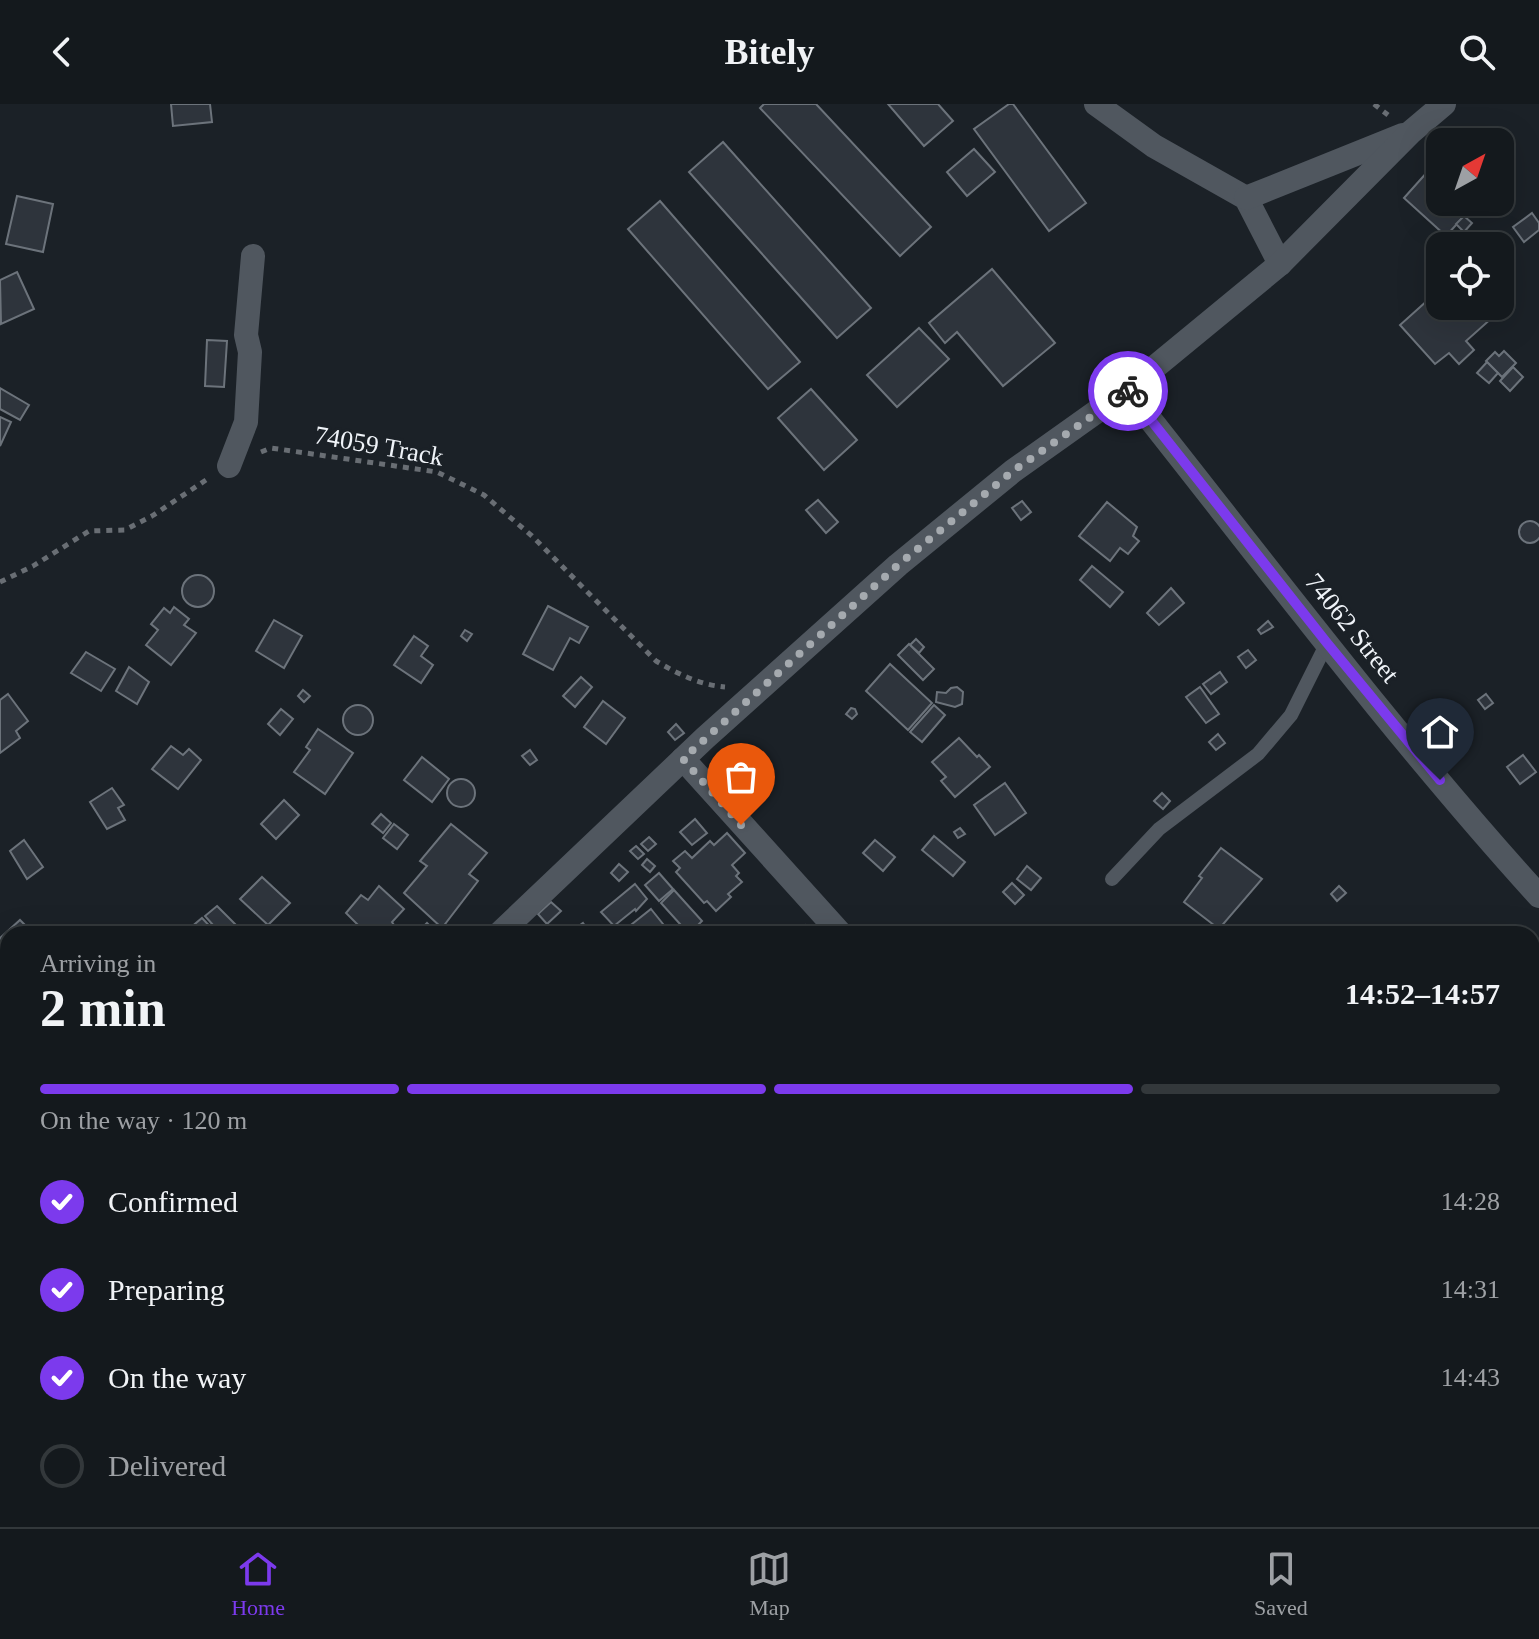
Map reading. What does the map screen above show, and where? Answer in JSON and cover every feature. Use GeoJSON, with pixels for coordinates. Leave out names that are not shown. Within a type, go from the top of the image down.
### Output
{"type":"FeatureCollection","features":[{"type":"Feature","properties":{"kind":"street"},"geometry":{"type":"LineString","coordinates":[[1096,104],[1154,146],[1246,198],[1280,264]]}},
{"type":"Feature","properties":{"kind":"street"},"geometry":{"type":"LineString","coordinates":[[507,926],[683,759],[909,555],[1013,471],[1127,390],[1280,264],[1411,132],[1444,104]]}},
{"type":"Feature","properties":{"kind":"street"},"geometry":{"type":"LineString","coordinates":[[1246,198],[1411,132]]}},
{"type":"Feature","properties":{"kind":"street"},"geometry":{"type":"LineString","coordinates":[[229,466],[246,422],[250,352],[246,335],[253,256]]}},
{"type":"Feature","properties":{"kind":"street","name":"74062 Street"},"geometry":{"type":"LineString","coordinates":[[1127,390],[1327,643],[1496,849],[1539,896]]}},
{"type":"Feature","properties":{"kind":"street"},"geometry":{"type":"LineString","coordinates":[[683,759],[834,926]]}},
{"type":"Feature","properties":{"kind":"lane"},"geometry":{"type":"LineString","coordinates":[[1112,879],[1159,829],[1258,754],[1291,715],[1327,643]]}},
{"type":"Feature","properties":{"kind":"path","name":"74059 Track"},"geometry":{"type":"LineString","coordinates":[[0,582],[33,566],[89,531],[125,530],[229,466],[271,448],[437,472],[484,495],[532,536],[656,661],[677,674],[710,686],[758,690]]}},
{"type":"Feature","properties":{"kind":"building"},"geometry":{"type":"Polygon","coordinates":[[[171,104],[210,104],[212,122],[173,126],[171,104]]]}},
{"type":"Feature","properties":{"kind":"building"},"geometry":{"type":"Polygon","coordinates":[[[764,104],[816,104],[931,227],[900,256],[760,108],[764,104]]]}},
{"type":"Feature","properties":{"kind":"building"},"geometry":{"type":"Polygon","coordinates":[[[888,104],[938,104],[953,121],[924,146],[888,104]]]}},
{"type":"Feature","properties":{"kind":"building"},"geometry":{"type":"Polygon","coordinates":[[[1013,104],[1086,203],[1049,231],[974,129],[1013,104]]]}},
{"type":"Feature","properties":{"kind":"building"},"geometry":{"type":"Polygon","coordinates":[[[723,142],[871,308],[837,338],[689,172],[723,142]]]}},
{"type":"Feature","properties":{"kind":"building"},"geometry":{"type":"Polygon","coordinates":[[[974,149],[995,172],[967,196],[947,172],[974,149]]]}},
{"type":"Feature","properties":{"kind":"building"},"geometry":{"type":"Polygon","coordinates":[[[1426,173],[1426,216],[1464,216],[1450,232],[1442,232],[1404,198],[1426,173]]]}},
{"type":"Feature","properties":{"kind":"building"},"geometry":{"type":"Polygon","coordinates":[[[17,196],[53,204],[43,252],[6,244],[17,196]]]}},
{"type":"Feature","properties":{"kind":"building"},"geometry":{"type":"Polygon","coordinates":[[[660,201],[800,362],[768,389],[628,229],[660,201]]]}},
{"type":"Feature","properties":{"kind":"building"},"geometry":{"type":"Polygon","coordinates":[[[1532,213],[1539,223],[1539,230],[1524,242],[1513,227],[1532,213]]]}},
{"type":"Feature","properties":{"kind":"building"},"geometry":{"type":"Polygon","coordinates":[[[1464,216],[1472,223],[1464,232],[1456,224],[1464,216]]]}},
{"type":"Feature","properties":{"kind":"building"},"geometry":{"type":"Polygon","coordinates":[[[992,269],[1055,343],[1003,386],[957,332],[945,343],[929,323],[992,269]]]}},
{"type":"Feature","properties":{"kind":"building"},"geometry":{"type":"Polygon","coordinates":[[[17,272],[34,309],[1,324],[0,280],[17,272]]]}},
{"type":"Feature","properties":{"kind":"building"},"geometry":{"type":"Polygon","coordinates":[[[1426,302],[1426,320],[1490,320],[1466,341],[1474,350],[1459,364],[1449,353],[1435,364],[1400,325],[1426,302]]]}},
{"type":"Feature","properties":{"kind":"building"},"geometry":{"type":"Polygon","coordinates":[[[919,328],[949,359],[897,407],[867,375],[919,328]]]}},
{"type":"Feature","properties":{"kind":"building"},"geometry":{"type":"Polygon","coordinates":[[[207,340],[227,341],[224,387],[205,386],[207,340]]]}},
{"type":"Feature","properties":{"kind":"building"},"geometry":{"type":"Polygon","coordinates":[[[1504,351],[1516,363],[1502,377],[1486,361],[1495,352],[1499,356],[1504,351]]]}},
{"type":"Feature","properties":{"kind":"building"},"geometry":{"type":"Polygon","coordinates":[[[1487,362],[1498,373],[1489,383],[1477,373],[1487,362]]]}},
{"type":"Feature","properties":{"kind":"building"},"geometry":{"type":"Polygon","coordinates":[[[1513,367],[1523,377],[1510,391],[1500,381],[1513,367]]]}},
{"type":"Feature","properties":{"kind":"building"},"geometry":{"type":"Polygon","coordinates":[[[0,388],[29,405],[20,420],[0,409],[0,388]]]}},
{"type":"Feature","properties":{"kind":"building"},"geometry":{"type":"Polygon","coordinates":[[[811,389],[857,440],[824,470],[778,418],[811,389]]]}},
{"type":"Feature","properties":{"kind":"building"},"geometry":{"type":"Polygon","coordinates":[[[0,417],[11,422],[0,446],[0,417]]]}},
{"type":"Feature","properties":{"kind":"building"},"geometry":{"type":"Polygon","coordinates":[[[818,500],[838,522],[826,533],[806,510],[818,500]]]}},
{"type":"Feature","properties":{"kind":"building"},"geometry":{"type":"Polygon","coordinates":[[[1022,501],[1031,512],[1021,520],[1012,508],[1022,501]]]}},
{"type":"Feature","properties":{"kind":"building"},"geometry":{"type":"Polygon","coordinates":[[[1107,502],[1137,527],[1133,536],[1139,541],[1128,554],[1120,548],[1110,561],[1079,536],[1107,502]]]}},
{"type":"Feature","properties":{"kind":"building"},"geometry":{"type":"Polygon","coordinates":[[[1534,521],[1538,524],[1538,540],[1526,543],[1522,540],[1519,528],[1522,524],[1534,521]]]}},
{"type":"Feature","properties":{"kind":"building"},"geometry":{"type":"Polygon","coordinates":[[[1092,566],[1123,592],[1110,607],[1080,580],[1092,566]]]}},
{"type":"Feature","properties":{"kind":"building"},"geometry":{"type":"Polygon","coordinates":[[[198,575],[209,580],[214,591],[209,602],[198,607],[187,602],[182,591],[187,580],[198,575]]]}},
{"type":"Feature","properties":{"kind":"building"},"geometry":{"type":"Polygon","coordinates":[[[1171,588],[1184,603],[1159,625],[1147,613],[1171,588]]]}},
{"type":"Feature","properties":{"kind":"building"},"geometry":{"type":"Polygon","coordinates":[[[548,606],[588,627],[579,643],[570,638],[553,670],[523,654],[548,606]]]}},
{"type":"Feature","properties":{"kind":"building"},"geometry":{"type":"Polygon","coordinates":[[[174,607],[189,619],[184,625],[196,633],[171,665],[146,645],[158,630],[151,624],[164,608],[170,613],[174,607]]]}},
{"type":"Feature","properties":{"kind":"building"},"geometry":{"type":"Polygon","coordinates":[[[274,620],[302,636],[284,668],[256,651],[274,620]]]}},
{"type":"Feature","properties":{"kind":"building"},"geometry":{"type":"Polygon","coordinates":[[[1268,621],[1273,627],[1261,634],[1258,630],[1268,621]]]}},
{"type":"Feature","properties":{"kind":"building"},"geometry":{"type":"Polygon","coordinates":[[[465,630],[472,634],[467,641],[461,636],[465,630]]]}},
{"type":"Feature","properties":{"kind":"building"},"geometry":{"type":"Polygon","coordinates":[[[414,636],[428,646],[421,656],[433,665],[421,683],[394,665],[414,636]]]}},
{"type":"Feature","properties":{"kind":"building"},"geometry":{"type":"Polygon","coordinates":[[[916,639],[924,647],[919,653],[910,645],[916,639]]]}},
{"type":"Feature","properties":{"kind":"building"},"geometry":{"type":"Polygon","coordinates":[[[909,644],[934,669],[923,680],[898,655],[909,644]]]}},
{"type":"Feature","properties":{"kind":"building"},"geometry":{"type":"Polygon","coordinates":[[[1248,650],[1256,660],[1246,668],[1238,657],[1248,650]]]}},
{"type":"Feature","properties":{"kind":"building"},"geometry":{"type":"Polygon","coordinates":[[[86,652],[115,669],[101,691],[71,673],[86,652]]]}},
{"type":"Feature","properties":{"kind":"building"},"geometry":{"type":"Polygon","coordinates":[[[890,664],[932,703],[908,730],[866,691],[890,664]]]}},
{"type":"Feature","properties":{"kind":"building"},"geometry":{"type":"Polygon","coordinates":[[[129,667],[149,682],[137,704],[116,691],[129,667]]]}},
{"type":"Feature","properties":{"kind":"building"},"geometry":{"type":"Polygon","coordinates":[[[1220,672],[1227,682],[1211,694],[1203,684],[1220,672]]]}},
{"type":"Feature","properties":{"kind":"building"},"geometry":{"type":"Polygon","coordinates":[[[581,677],[592,687],[575,707],[563,696],[581,677]]]}},
{"type":"Feature","properties":{"kind":"building"},"geometry":{"type":"Polygon","coordinates":[[[957,687],[963,692],[962,704],[955,707],[936,702],[937,692],[946,693],[957,687]]]}},
{"type":"Feature","properties":{"kind":"building"},"geometry":{"type":"Polygon","coordinates":[[[1200,687],[1219,714],[1206,723],[1186,697],[1200,687]]]}},
{"type":"Feature","properties":{"kind":"building"},"geometry":{"type":"Polygon","coordinates":[[[303,690],[310,696],[304,702],[298,696],[303,690]]]}},
{"type":"Feature","properties":{"kind":"building"},"geometry":{"type":"Polygon","coordinates":[[[8,694],[28,721],[16,731],[20,738],[0,753],[0,700],[8,694]]]}},
{"type":"Feature","properties":{"kind":"building"},"geometry":{"type":"Polygon","coordinates":[[[1486,694],[1493,703],[1485,709],[1478,700],[1486,694]]]}},
{"type":"Feature","properties":{"kind":"building"},"geometry":{"type":"Polygon","coordinates":[[[603,701],[625,718],[606,744],[584,727],[603,701]]]}},
{"type":"Feature","properties":{"kind":"building"},"geometry":{"type":"Polygon","coordinates":[[[358,705],[364,706],[372,714],[372,726],[364,734],[358,735],[352,734],[344,726],[343,720],[344,714],[352,706],[358,705]]]}},
{"type":"Feature","properties":{"kind":"building"},"geometry":{"type":"Polygon","coordinates":[[[934,705],[945,715],[922,742],[910,732],[934,705]]]}},
{"type":"Feature","properties":{"kind":"building"},"geometry":{"type":"Polygon","coordinates":[[[851,708],[857,714],[852,719],[846,714],[851,708]]]}},
{"type":"Feature","properties":{"kind":"building"},"geometry":{"type":"Polygon","coordinates":[[[281,709],[293,719],[280,735],[268,724],[281,709]]]}},
{"type":"Feature","properties":{"kind":"building"},"geometry":{"type":"Polygon","coordinates":[[[676,724],[684,733],[675,740],[668,732],[676,724]]]}},
{"type":"Feature","properties":{"kind":"building"},"geometry":{"type":"Polygon","coordinates":[[[318,729],[353,753],[325,794],[294,772],[310,750],[306,747],[318,729]]]}},
{"type":"Feature","properties":{"kind":"building"},"geometry":{"type":"Polygon","coordinates":[[[1218,734],[1225,743],[1216,750],[1209,742],[1218,734]]]}},
{"type":"Feature","properties":{"kind":"building"},"geometry":{"type":"Polygon","coordinates":[[[959,738],[990,767],[955,797],[941,781],[946,777],[932,762],[959,738]]]}},
{"type":"Feature","properties":{"kind":"building"},"geometry":{"type":"Polygon","coordinates":[[[171,746],[183,755],[189,749],[201,760],[178,789],[152,769],[171,746]]]}},
{"type":"Feature","properties":{"kind":"building"},"geometry":{"type":"Polygon","coordinates":[[[530,750],[537,760],[530,765],[522,756],[530,750]]]}},
{"type":"Feature","properties":{"kind":"building"},"geometry":{"type":"Polygon","coordinates":[[[1523,755],[1536,772],[1520,784],[1507,767],[1523,755]]]}},
{"type":"Feature","properties":{"kind":"building"},"geometry":{"type":"Polygon","coordinates":[[[422,757],[449,779],[432,802],[404,780],[422,757]]]}},
{"type":"Feature","properties":{"kind":"building"},"geometry":{"type":"Polygon","coordinates":[[[719,770],[723,782],[716,784],[712,772],[719,770]]]}},
{"type":"Feature","properties":{"kind":"building"},"geometry":{"type":"Polygon","coordinates":[[[461,779],[471,783],[475,793],[471,803],[461,807],[451,803],[447,793],[451,783],[461,779]]]}},
{"type":"Feature","properties":{"kind":"building"},"geometry":{"type":"Polygon","coordinates":[[[1005,783],[1026,813],[995,835],[974,805],[1005,783]]]}},
{"type":"Feature","properties":{"kind":"building"},"geometry":{"type":"Polygon","coordinates":[[[112,788],[124,805],[118,808],[125,820],[107,829],[90,802],[112,788]]]}},
{"type":"Feature","properties":{"kind":"building"},"geometry":{"type":"Polygon","coordinates":[[[1162,793],[1170,801],[1163,809],[1154,801],[1162,793]]]}},
{"type":"Feature","properties":{"kind":"building"},"geometry":{"type":"Polygon","coordinates":[[[284,800],[299,815],[276,839],[261,824],[284,800]]]}},
{"type":"Feature","properties":{"kind":"building"},"geometry":{"type":"Polygon","coordinates":[[[381,814],[391,823],[383,833],[372,824],[381,814]]]}},
{"type":"Feature","properties":{"kind":"building"},"geometry":{"type":"Polygon","coordinates":[[[695,819],[707,833],[692,845],[680,832],[695,819]]]}},
{"type":"Feature","properties":{"kind":"building"},"geometry":{"type":"Polygon","coordinates":[[[394,824],[408,835],[397,849],[383,838],[394,824]]]}},
{"type":"Feature","properties":{"kind":"building"},"geometry":{"type":"Polygon","coordinates":[[[451,824],[487,853],[469,874],[478,881],[444,926],[404,893],[427,866],[420,861],[451,824]]]}},
{"type":"Feature","properties":{"kind":"building"},"geometry":{"type":"Polygon","coordinates":[[[960,828],[965,834],[958,838],[954,832],[960,828]]]}},
{"type":"Feature","properties":{"kind":"building"},"geometry":{"type":"Polygon","coordinates":[[[727,833],[745,853],[732,865],[742,882],[728,894],[731,897],[716,911],[707,901],[704,903],[676,872],[680,868],[673,861],[685,851],[692,858],[710,841],[714,845],[727,833]]]}},
{"type":"Feature","properties":{"kind":"building"},"geometry":{"type":"Polygon","coordinates":[[[934,836],[965,862],[953,876],[922,850],[934,836]]]}},
{"type":"Feature","properties":{"kind":"building"},"geometry":{"type":"Polygon","coordinates":[[[649,837],[656,844],[648,851],[641,844],[649,837]]]}},
{"type":"Feature","properties":{"kind":"building"},"geometry":{"type":"Polygon","coordinates":[[[24,840],[43,867],[27,879],[10,851],[24,840]]]}},
{"type":"Feature","properties":{"kind":"building"},"geometry":{"type":"Polygon","coordinates":[[[875,840],[895,857],[883,871],[863,853],[875,840]]]}},
{"type":"Feature","properties":{"kind":"building"},"geometry":{"type":"Polygon","coordinates":[[[636,846],[644,854],[638,859],[630,851],[636,846]]]}},
{"type":"Feature","properties":{"kind":"building"},"geometry":{"type":"Polygon","coordinates":[[[1221,848],[1262,879],[1222,926],[1215,926],[1184,902],[1202,878],[1199,876],[1221,848]]]}},
{"type":"Feature","properties":{"kind":"building"},"geometry":{"type":"Polygon","coordinates":[[[647,859],[655,866],[650,872],[642,865],[647,859]]]}},
{"type":"Feature","properties":{"kind":"building"},"geometry":{"type":"Polygon","coordinates":[[[619,864],[628,872],[619,881],[611,873],[619,864]]]}},
{"type":"Feature","properties":{"kind":"building"},"geometry":{"type":"Polygon","coordinates":[[[1027,866],[1041,878],[1031,890],[1017,879],[1027,866]]]}},
{"type":"Feature","properties":{"kind":"building"},"geometry":{"type":"Polygon","coordinates":[[[659,873],[673,889],[659,901],[645,885],[659,873]]]}},
{"type":"Feature","properties":{"kind":"building"},"geometry":{"type":"Polygon","coordinates":[[[262,877],[290,903],[268,925],[240,899],[262,877]]]}},
{"type":"Feature","properties":{"kind":"building"},"geometry":{"type":"Polygon","coordinates":[[[1012,883],[1024,895],[1015,904],[1003,892],[1012,883]]]}},
{"type":"Feature","properties":{"kind":"building"},"geometry":{"type":"Polygon","coordinates":[[[635,884],[647,899],[614,926],[601,912],[635,884]]]}},
{"type":"Feature","properties":{"kind":"building"},"geometry":{"type":"Polygon","coordinates":[[[379,886],[404,909],[392,922],[395,926],[359,926],[346,913],[361,895],[368,900],[379,886]]]}},
{"type":"Feature","properties":{"kind":"building"},"geometry":{"type":"Polygon","coordinates":[[[1339,886],[1346,893],[1337,901],[1331,894],[1339,886]]]}},
{"type":"Feature","properties":{"kind":"building"},"geometry":{"type":"Polygon","coordinates":[[[674,890],[702,921],[697,926],[682,926],[661,903],[674,890]]]}},
{"type":"Feature","properties":{"kind":"building"},"geometry":{"type":"Polygon","coordinates":[[[551,902],[561,911],[547,924],[538,914],[551,902]]]}},
{"type":"Feature","properties":{"kind":"building"},"geometry":{"type":"Polygon","coordinates":[[[217,906],[237,926],[214,926],[205,916],[217,906]]]}},
{"type":"Feature","properties":{"kind":"building"},"geometry":{"type":"Polygon","coordinates":[[[651,909],[665,926],[630,926],[651,909]]]}},
{"type":"Feature","properties":{"kind":"building"},"geometry":{"type":"Polygon","coordinates":[[[202,918],[210,926],[192,926],[202,918]]]}},
{"type":"Feature","properties":{"kind":"way so far"},"geometry":{"type":"LineString","coordinates":[[741,825],[683,759],[898,565],[1013,471],[1128,391]]}},
{"type":"Feature","properties":{"kind":"route"},"geometry":{"type":"LineString","coordinates":[[1128,391],[1327,643],[1440,780]]}}]}
